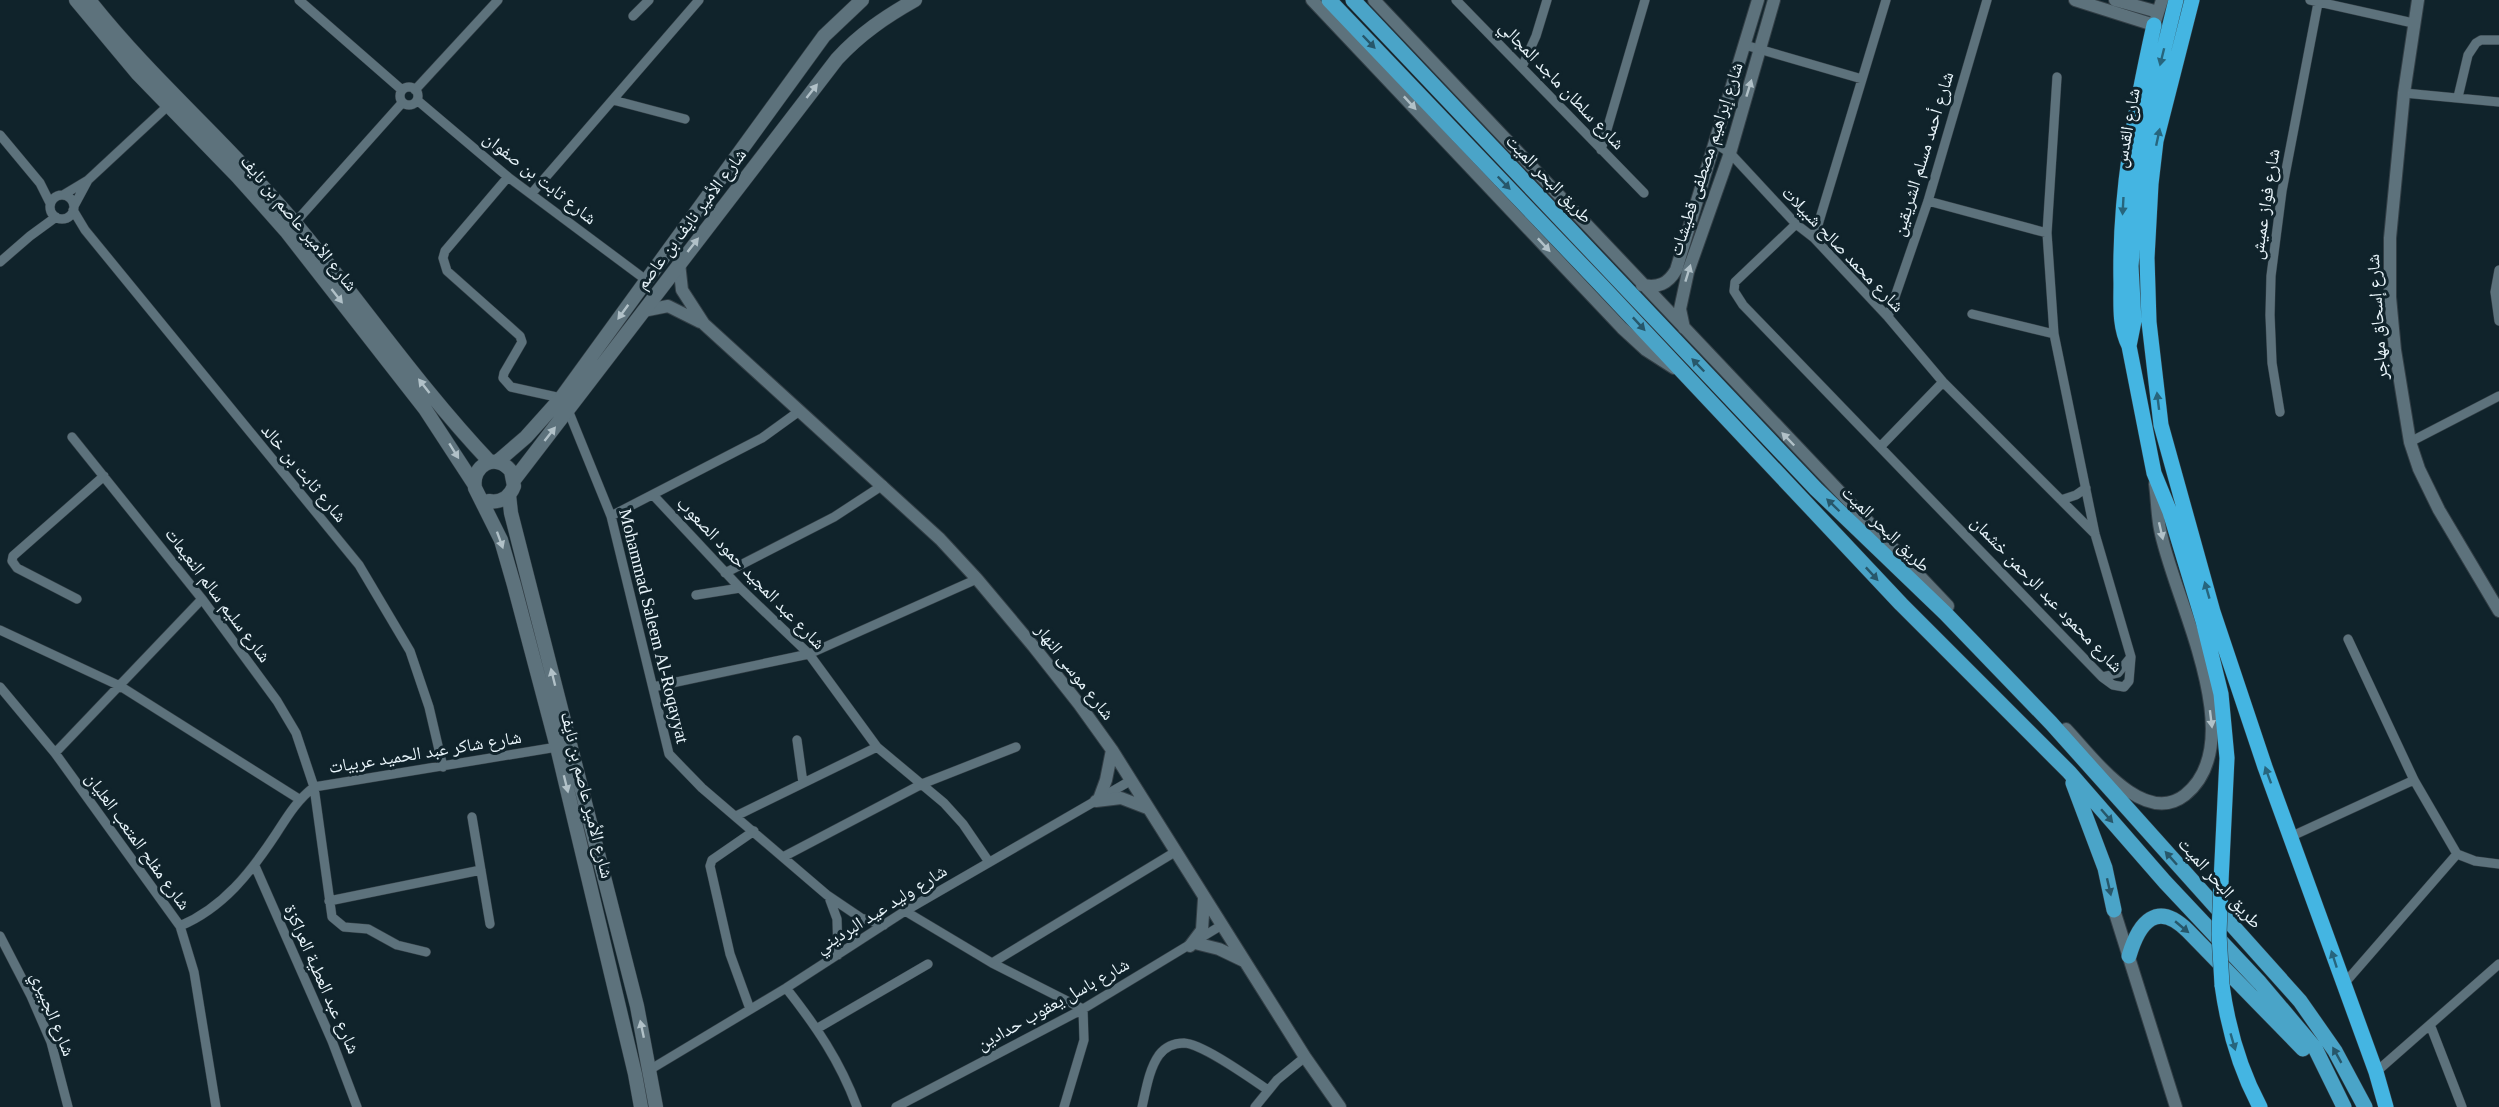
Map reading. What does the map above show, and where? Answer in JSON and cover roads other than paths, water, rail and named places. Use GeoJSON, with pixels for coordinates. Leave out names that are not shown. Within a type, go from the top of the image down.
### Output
{"type":"FeatureCollection","features":[{"type":"Feature","properties":{"kind":"highway","name":"شارع القدس"},"geometry":{"type":"LineString","coordinates":[[2129,346],[2134,321],[2131,266],[2143,141],[2176,0]]}},
{"type":"Feature","properties":{"kind":"highway","name":"شارع القدس"},"geometry":{"type":"LineString","coordinates":[[2192,0],[2156,141],[2151,184],[2146,258],[2149,321],[2161,425],[2213,612],[2290,837],[2376,1072],[2386,1107]]}},
{"type":"Feature","properties":{"kind":"highway"},"geometry":{"type":"LineString","coordinates":[[2158,12],[2135,111],[2124,198],[2121,267],[2122,332],[2129,346],[2154,473],[2170,512],[2203,621],[2221,694],[2227,758],[2219,934],[2222,985],[2228,1027],[2236,1054],[2260,1107]]}},
{"type":"Feature","properties":{"kind":"main road","name":"شارع الأمير عاصم بن نايف"},"geometry":{"type":"LineString","coordinates":[[76,0],[121,55],[172,102],[290,227],[434,399],[494,462]]}},
{"type":"Feature","properties":{"kind":"main road","name":"شارع الأمير عاصم بن نايف"},"geometry":{"type":"LineString","coordinates":[[89,0],[172,102]]}},
{"type":"Feature","properties":{"kind":"main road","name":"شارع الأمير نايف بن عاصم"},"geometry":{"type":"LineString","coordinates":[[514,480],[646,280],[824,36],[862,0]]}},
{"type":"Feature","properties":{"kind":"main road","name":"شارع الأمير نايف بن عاصم"},"geometry":{"type":"LineString","coordinates":[[494,462],[564,404],[643,311],[837,59],[857,38],[883,18],[915,0]]}},
{"type":"Feature","properties":{"kind":"main road"},"geometry":{"type":"LineString","coordinates":[[1329,0],[1901,604],[2069,772],[2164,882],[2260,983],[2314,1048],[2344,1107]]}},
{"type":"Feature","properties":{"kind":"main road","name":"طريق البحر الميت"},"geometry":{"type":"LineString","coordinates":[[1353,0],[1816,489],[1945,613],[2051,723],[2300,1001],[2330,1044],[2364,1107]]}},
{"type":"Feature","properties":{"kind":"main road","name":"شارع الأمير عاصم بن نايف"},"geometry":{"type":"LineString","coordinates":[[290,227],[425,409],[474,484]]}},
{"type":"Feature","properties":{"kind":"main road"},"geometry":{"type":"LineString","coordinates":[[494,462],[509,468],[514,480],[509,495],[502,500],[485,499],[474,484],[476,472],[482,465],[494,462]]}},
{"type":"Feature","properties":{"kind":"main road","name":"شارع الأمير عاصم بن نايف"},"geometry":{"type":"LineString","coordinates":[[509,495],[511,513],[638,1006],[656,1107]]}},
{"type":"Feature","properties":{"kind":"main road","name":"شارع الأمير عاصم بن نايف"},"geometry":{"type":"LineString","coordinates":[[485,499],[501,540],[557,747],[641,1107]]}},
{"type":"Feature","properties":{"kind":"main road"},"geometry":{"type":"LineString","coordinates":[[2069,772],[2105,868],[2114,910]]}},
{"type":"Feature","properties":{"kind":"main road"},"geometry":{"type":"LineString","coordinates":[[2164,882],[2192,882]]}},
{"type":"Feature","properties":{"kind":"main road"},"geometry":{"type":"LineString","coordinates":[[2129,956],[2137,934],[2147,920],[2164,916],[2173,920],[2188,931],[2326,1073]]}},
{"type":"Feature","properties":{"kind":"street"},"geometry":{"type":"LineString","coordinates":[[300,0],[402,90]]}},
{"type":"Feature","properties":{"kind":"street"},"geometry":{"type":"LineString","coordinates":[[402,103],[409,105],[498,0]]}},
{"type":"Feature","properties":{"kind":"street"},"geometry":{"type":"LineString","coordinates":[[633,16],[649,0]]}},
{"type":"Feature","properties":{"kind":"street"},"geometry":{"type":"LineString","coordinates":[[532,193],[699,0]]}},
{"type":"Feature","properties":{"kind":"street"},"geometry":{"type":"LineString","coordinates":[[1312,0],[1622,328],[1659,359],[1686,375]]}},
{"type":"Feature","properties":{"kind":"street","name":"طريق البحر الميت"},"geometry":{"type":"LineString","coordinates":[[1374,0],[1642,285],[2122,788],[2151,803],[2167,803],[2180,799],[2200,780],[2206,767],[2212,735],[2201,658],[2160,530],[2154,473]]}},
{"type":"Feature","properties":{"kind":"street","name":"شارع سلطان ماجد المجالي"},"geometry":{"type":"LineString","coordinates":[[1456,0],[1644,193]]}},
{"type":"Feature","properties":{"kind":"street"},"geometry":{"type":"LineString","coordinates":[[1522,67],[1536,36],[1547,0]]}},
{"type":"Feature","properties":{"kind":"street"},"geometry":{"type":"LineString","coordinates":[[1601,150],[1645,0]]}},
{"type":"Feature","properties":{"kind":"street","name":"شارع إبراهيم مصطفى قطيشات"},"geometry":{"type":"LineString","coordinates":[[1642,285],[1652,287],[1662,285],[1671,279],[1676,270],[1758,0]]}},
{"type":"Feature","properties":{"kind":"street","name":"شارع إبراهيم مصطفى قطيشات"},"geometry":{"type":"LineString","coordinates":[[1685,329],[1680,309],[1683,290],[1730,153],[1774,0]]}},
{"type":"Feature","properties":{"kind":"street"},"geometry":{"type":"LineString","coordinates":[[1814,238],[1886,0]]}},
{"type":"Feature","properties":{"kind":"street","name":"شارع أحمد مسلم الشريقين"},"geometry":{"type":"LineString","coordinates":[[1887,317],[1928,201],[1987,0]]}},
{"type":"Feature","properties":{"kind":"street"},"geometry":{"type":"LineString","coordinates":[[2075,0],[2158,12]]}},
{"type":"Feature","properties":{"kind":"street"},"geometry":{"type":"LineString","coordinates":[[2115,0],[2158,12]]}},
{"type":"Feature","properties":{"kind":"street","name":"شارع إسحاق مهاجر"},"geometry":{"type":"LineString","coordinates":[[2418,0],[2404,93],[2390,238],[2391,297],[2396,359],[2410,441],[2419,469],[2439,510],[2499,611]]}},
{"type":"Feature","properties":{"kind":"street"},"geometry":{"type":"LineString","coordinates":[[2314,1],[2413,23]]}},
{"type":"Feature","properties":{"kind":"street","name":"شارع فواز عميش"},"geometry":{"type":"LineString","coordinates":[[2280,412],[2272,363],[2271,276],[2282,191],[2314,1]]}},
{"type":"Feature","properties":{"kind":"street"},"geometry":{"type":"LineString","coordinates":[[2458,97],[2468,55],[2473,47],[2481,40],[2499,40]]}},
{"type":"Feature","properties":{"kind":"street"},"geometry":{"type":"LineString","coordinates":[[1745,45],[1862,79]]}},
{"type":"Feature","properties":{"kind":"street","name":"شارع محمود عبد الرحمن خشمان"},"geometry":{"type":"LineString","coordinates":[[1796,224],[1751,264],[1735,282],[1734,291],[1743,305],[2102,677],[2113,686],[2124,687],[2128,681],[2131,657],[2095,534],[2054,334],[2048,234],[2057,77]]}},
{"type":"Feature","properties":{"kind":"street"},"geometry":{"type":"LineString","coordinates":[[402,90],[408,88],[416,95]]}},
{"type":"Feature","properties":{"kind":"street"},"geometry":{"type":"LineString","coordinates":[[402,90],[400,97],[402,103]]}},
{"type":"Feature","properties":{"kind":"street"},"geometry":{"type":"LineString","coordinates":[[2404,93],[2499,102]]}},
{"type":"Feature","properties":{"kind":"street","name":"شارع ثابت بن صفوان"},"geometry":{"type":"LineString","coordinates":[[416,95],[508,177],[646,280]]}},
{"type":"Feature","properties":{"kind":"street"},"geometry":{"type":"LineString","coordinates":[[613,100],[685,119]]}},
{"type":"Feature","properties":{"kind":"street"},"geometry":{"type":"LineString","coordinates":[[56,213],[61,195],[88,180],[172,102]]}},
{"type":"Feature","properties":{"kind":"street"},"geometry":{"type":"LineString","coordinates":[[290,227],[402,103]]}},
{"type":"Feature","properties":{"kind":"street"},"geometry":{"type":"LineString","coordinates":[[0,135],[40,183],[56,213]]}},
{"type":"Feature","properties":{"kind":"street","name":"شارع محمد صالح شبيلات"},"geometry":{"type":"LineString","coordinates":[[1715,143],[1730,153],[1796,224],[1814,238],[1943,382],[2095,534]]}},
{"type":"Feature","properties":{"kind":"street"},"geometry":{"type":"LineString","coordinates":[[508,177],[445,251],[444,264],[447,271],[520,336],[522,342],[504,373],[505,382],[511,387],[564,404]]}},
{"type":"Feature","properties":{"kind":"street"},"geometry":{"type":"LineString","coordinates":[[0,262],[56,213],[74,208],[88,180]]}},
{"type":"Feature","properties":{"kind":"street","name":"شارع ثابت بن خالد"},"geometry":{"type":"LineString","coordinates":[[40,183],[70,199],[85,230],[359,566],[410,651],[429,707],[443,767]]}},
{"type":"Feature","properties":{"kind":"street"},"geometry":{"type":"LineString","coordinates":[[1928,201],[2048,234]]}},
{"type":"Feature","properties":{"kind":"street","name":"شارع ثابت بن خالد"},"geometry":{"type":"LineString","coordinates":[[56,213],[85,230]]}},
{"type":"Feature","properties":{"kind":"street","name":"شارع موسى النهار"},"geometry":{"type":"LineString","coordinates":[[679,263],[682,290],[704,324],[940,539],[977,579],[1079,704],[1112,750],[1305,1057],[1340,1107]]}},
{"type":"Feature","properties":{"kind":"street"},"geometry":{"type":"LineString","coordinates":[[2499,270],[2495,292],[2499,321]]}},
{"type":"Feature","properties":{"kind":"street","name":"شارع موسى النهار"},"geometry":{"type":"LineString","coordinates":[[643,311],[669,306],[704,324]]}},
{"type":"Feature","properties":{"kind":"street"},"geometry":{"type":"LineString","coordinates":[[1972,314],[2054,334]]}},
{"type":"Feature","properties":{"kind":"street"},"geometry":{"type":"LineString","coordinates":[[1881,446],[1943,382]]}},
{"type":"Feature","properties":{"kind":"street"},"geometry":{"type":"LineString","coordinates":[[2410,441],[2499,396]]}},
{"type":"Feature","properties":{"kind":"street","name":"Mohammad Saleem Al-Roqayyat"},"geometry":{"type":"LineString","coordinates":[[564,404],[611,516],[669,754],[702,788],[827,895],[861,918],[884,925]]}},
{"type":"Feature","properties":{"kind":"street"},"geometry":{"type":"LineString","coordinates":[[611,516],[654,496],[762,438],[798,412]]}},
{"type":"Feature","properties":{"kind":"street","name":"شارع سليم سالم النعيمات"},"geometry":{"type":"LineString","coordinates":[[72,437],[202,599],[277,701],[296,733],[314,788],[329,901]]}},
{"type":"Feature","properties":{"kind":"street"},"geometry":{"type":"LineString","coordinates":[[77,599],[17,568],[12,561],[13,556],[104,476]]}},
{"type":"Feature","properties":{"kind":"street"},"geometry":{"type":"LineString","coordinates":[[725,573],[834,517],[883,485]]}},
{"type":"Feature","properties":{"kind":"street"},"geometry":{"type":"LineString","coordinates":[[2061,500],[2076,495],[2086,488]]}},
{"type":"Feature","properties":{"kind":"street","name":"شارع عبد المجيد حمود الصعوب"},"geometry":{"type":"LineString","coordinates":[[654,496],[725,573],[810,654],[877,747],[922,784],[963,824],[989,862]]}},
{"type":"Feature","properties":{"kind":"street"},"geometry":{"type":"LineString","coordinates":[[653,687],[810,654],[977,579]]}},
{"type":"Feature","properties":{"kind":"street"},"geometry":{"type":"LineString","coordinates":[[696,595],[740,588]]}},
{"type":"Feature","properties":{"kind":"street"},"geometry":{"type":"LineString","coordinates":[[55,753],[202,599]]}},
{"type":"Feature","properties":{"kind":"street"},"geometry":{"type":"LineString","coordinates":[[0,630],[120,686],[299,799]]}},
{"type":"Feature","properties":{"kind":"street"},"geometry":{"type":"LineString","coordinates":[[2348,639],[2414,780],[2457,854],[2475,861],[2499,864]]}},
{"type":"Feature","properties":{"kind":"street"},"geometry":{"type":"LineString","coordinates":[[2102,677],[2118,673],[2131,657]]}},
{"type":"Feature","properties":{"kind":"street","name":"شارع مفلح المتعب العليان"},"geometry":{"type":"LineString","coordinates":[[0,687],[55,753],[180,926],[194,972],[216,1107]]}},
{"type":"Feature","properties":{"kind":"street"},"geometry":{"type":"LineString","coordinates":[[798,740],[803,783]]}},
{"type":"Feature","properties":{"kind":"street","name":"شارع شاكر عبد الحميد عربيات"},"geometry":{"type":"LineString","coordinates":[[180,926],[198,918],[235,888],[255,866],[299,799],[314,788],[557,747]]}},
{"type":"Feature","properties":{"kind":"street"},"geometry":{"type":"LineString","coordinates":[[736,816],[877,747]]}},
{"type":"Feature","properties":{"kind":"street"},"geometry":{"type":"LineString","coordinates":[[783,857],[922,784],[1016,747]]}},
{"type":"Feature","properties":{"kind":"street"},"geometry":{"type":"LineString","coordinates":[[1112,750],[1106,780],[1098,800],[1121,798],[1147,808]]}},
{"type":"Feature","properties":{"kind":"street"},"geometry":{"type":"LineString","coordinates":[[2290,837],[2414,780]]}},
{"type":"Feature","properties":{"kind":"street","name":"شارع وليد عيد البرديني"},"geometry":{"type":"LineString","coordinates":[[651,1070],[786,988],[905,911],[1130,781]]}},
{"type":"Feature","properties":{"kind":"street"},"geometry":{"type":"LineString","coordinates":[[472,817],[490,924]]}},
{"type":"Feature","properties":{"kind":"street"},"geometry":{"type":"LineString","coordinates":[[750,1009],[730,954],[710,866],[712,860],[754,831]]}},
{"type":"Feature","properties":{"kind":"street"},"geometry":{"type":"LineString","coordinates":[[992,963],[1175,852]]}},
{"type":"Feature","properties":{"kind":"street"},"geometry":{"type":"LineString","coordinates":[[2343,985],[2457,854]]}},
{"type":"Feature","properties":{"kind":"street","name":"شارع عبد العطية العراكزة"},"geometry":{"type":"LineString","coordinates":[[255,866],[332,1041],[357,1107]]}},
{"type":"Feature","properties":{"kind":"street"},"geometry":{"type":"LineString","coordinates":[[426,952],[397,945],[368,929],[339,925],[332,917],[329,901],[481,870]]}},
{"type":"Feature","properties":{"kind":"street","name":"Mohammad Saleem Al-Roqayyat"},"geometry":{"type":"LineString","coordinates":[[827,895],[837,919],[838,955]]}},
{"type":"Feature","properties":{"kind":"street"},"geometry":{"type":"LineString","coordinates":[[1204,898],[1202,930],[1192,945],[1219,949],[1245,962]]}},
{"type":"Feature","properties":{"kind":"street"},"geometry":{"type":"LineString","coordinates":[[2114,910],[2176,1107]]}},
{"type":"Feature","properties":{"kind":"street"},"geometry":{"type":"LineString","coordinates":[[905,911],[992,963],[1083,1009],[1084,1040],[1064,1107]]}},
{"type":"Feature","properties":{"kind":"street","name":"شارع باسل يعقوب حدادين"},"geometry":{"type":"LineString","coordinates":[[896,1107],[1083,1009],[1222,925]]}},
{"type":"Feature","properties":{"kind":"street","name":"شارع الجبيري"},"geometry":{"type":"LineString","coordinates":[[0,936],[31,996],[51,1042],[68,1107]]}},
{"type":"Feature","properties":{"kind":"street"},"geometry":{"type":"LineString","coordinates":[[819,1029],[928,964]]}},
{"type":"Feature","properties":{"kind":"street"},"geometry":{"type":"LineString","coordinates":[[2376,1072],[2431,1027],[2499,964]]}},
{"type":"Feature","properties":{"kind":"street"},"geometry":{"type":"LineString","coordinates":[[786,988],[819,1029],[847,1080],[857,1107]]}},
{"type":"Feature","properties":{"kind":"street"},"geometry":{"type":"LineString","coordinates":[[2431,1027],[2462,1107]]}},
{"type":"Feature","properties":{"kind":"street"},"geometry":{"type":"LineString","coordinates":[[1142,1107],[1151,1072],[1158,1056],[1170,1046],[1185,1043],[1199,1047],[1268,1089]]}},
{"type":"Feature","properties":{"kind":"street"},"geometry":{"type":"LineString","coordinates":[[1255,1107],[1268,1089],[1305,1057]]}}]}
